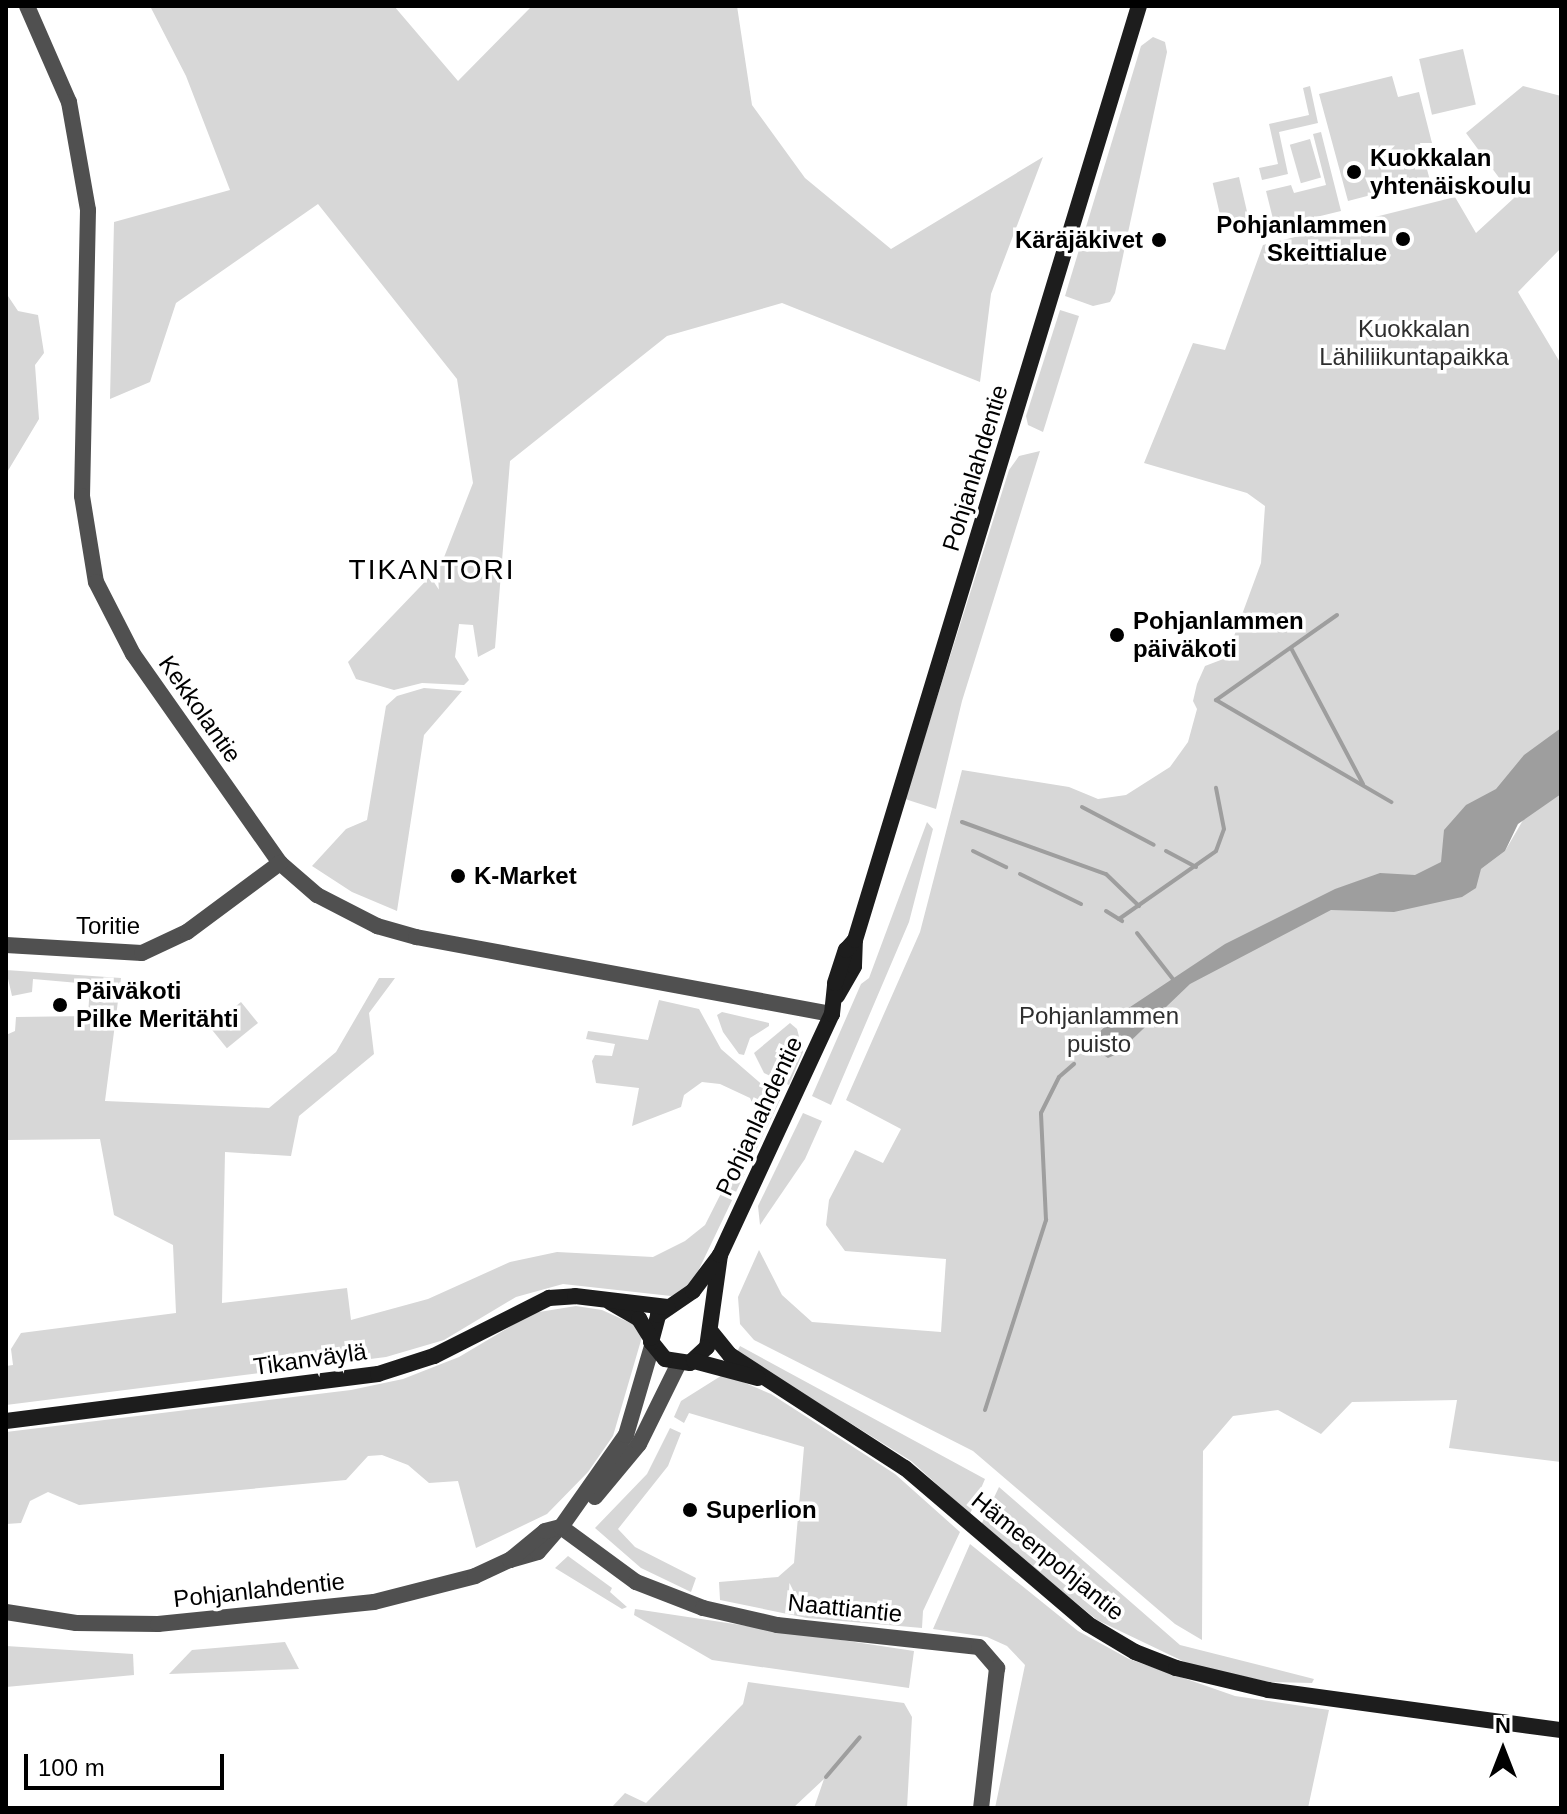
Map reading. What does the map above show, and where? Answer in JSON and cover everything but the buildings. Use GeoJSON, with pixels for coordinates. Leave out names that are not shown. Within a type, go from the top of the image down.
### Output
{"type":"FeatureCollection","features":[{"type":"Feature","properties":{"kind":"main road","name":"Pohjanlahdentie"},"geometry":{"type":"LineString","coordinates":[[671,1306],[693,1291],[720,1255],[832,1014],[839,972],[855,940],[1140,7]]}},
{"type":"Feature","properties":{"kind":"main road","name":"Pohjanlahdentie"},"geometry":{"type":"LineString","coordinates":[[712,1327],[720,1255]]}},
{"type":"Feature","properties":{"kind":"main road","name":"Tikanväylä"},"geometry":{"type":"LineString","coordinates":[[6,1421],[378,1374],[459,1345],[527,1305],[575,1296],[671,1306]]}},
{"type":"Feature","properties":{"kind":"main road"},"geometry":{"type":"LineString","coordinates":[[606,1299],[639,1319],[652,1342],[665,1359],[686,1362],[706,1350],[712,1327],[696,1308],[671,1306],[658,1315],[652,1342]]}},
{"type":"Feature","properties":{"kind":"main road","name":"Hämeenpohjantie"},"geometry":{"type":"LineString","coordinates":[[712,1327],[730,1355],[905,1468],[1088,1624],[1135,1652],[1176,1668],[1268,1690],[1561,1730]]}},
{"type":"Feature","properties":{"kind":"main road","name":"Hämeenpohjantie"},"geometry":{"type":"LineString","coordinates":[[686,1362],[775,1382]]}},
{"type":"Feature","properties":{"kind":"street","name":"Kekkolantie"},"geometry":{"type":"LineString","coordinates":[[27,6],[69,102],[88,210],[82,496],[96,582],[133,654],[280,863],[317,895],[390,930],[832,1014]]}},
{"type":"Feature","properties":{"kind":"street","name":"Toritie"},"geometry":{"type":"LineString","coordinates":[[6,945],[142,953],[187,932],[280,863]]}},
{"type":"Feature","properties":{"kind":"street","name":"Pohjanlahdentie"},"geometry":{"type":"LineString","coordinates":[[6,1612],[116,1626],[291,1611],[423,1593],[510,1560],[545,1531],[560,1528],[626,1435],[652,1342]]}},
{"type":"Feature","properties":{"kind":"street","name":"Pohjanlahdentie"},"geometry":{"type":"LineString","coordinates":[[574,1510],[584,1507],[609,1482],[639,1444],[686,1362]]}},
{"type":"Feature","properties":{"kind":"street","name":"Naattiantie"},"geometry":{"type":"LineString","coordinates":[[560,1528],[636,1582],[703,1608],[777,1625],[979,1647],[997,1668],[981,1808]]}},
{"type":"Feature","properties":{"kind":"green space"},"geometry":{"type":"Polygon","coordinates":[[[150,6],[394,6],[458,81],[532,6],[737,6],[752,105],[805,178],[891,249],[1043,157],[991,294],[980,382],[782,303],[667,336],[510,461],[495,648],[478,657],[473,625],[459,624],[455,657],[469,680],[464,685],[422,683],[394,690],[356,679],[348,662],[441,565],[473,483],[457,379],[318,204],[176,303],[150,382],[110,399],[114,222],[230,190],[186,76],[150,6]]]}},
{"type":"Feature","properties":{"kind":"green space"},"geometry":{"type":"Polygon","coordinates":[[[1153,37],[1165,42],[1167,52],[1115,293],[1110,302],[1093,306],[1065,296],[1141,46],[1153,37]]]}},
{"type":"Feature","properties":{"kind":"green space"},"geometry":{"type":"Polygon","coordinates":[[[1463,49],[1476,105],[1432,115],[1419,59],[1463,49]]]}},
{"type":"Feature","properties":{"kind":"green space"},"geometry":{"type":"Polygon","coordinates":[[[1392,76],[1398,97],[1419,92],[1432,143],[1420,143],[1432,188],[1424,191],[1421,182],[1348,201],[1319,94],[1392,76]]]}},
{"type":"Feature","properties":{"kind":"green space"},"geometry":{"type":"Polygon","coordinates":[[[1310,86],[1318,123],[1279,132],[1288,174],[1262,180],[1259,168],[1278,164],[1269,124],[1309,115],[1303,88],[1310,86]]]}},
{"type":"Feature","properties":{"kind":"green space","name":"Pohjanlammen puisto"},"geometry":{"type":"Polygon","coordinates":[[[1523,86],[1561,96],[1561,248],[1518,292],[1561,364],[1561,738],[1481,869],[1505,851],[1561,755],[1561,1462],[1449,1448],[1457,1400],[1352,1402],[1321,1434],[1278,1410],[1233,1416],[1203,1451],[1202,1640],[1175,1624],[973,1451],[754,1340],[740,1324],[738,1297],[759,1250],[782,1295],[812,1322],[941,1332],[946,1259],[845,1251],[826,1225],[829,1200],[855,1150],[883,1163],[901,1129],[846,1100],[920,932],[962,770],[1069,787],[1098,799],[1126,795],[1170,767],[1188,742],[1197,709],[1193,701],[1205,666],[1226,658],[1261,563],[1265,506],[1247,493],[1144,463],[1193,343],[1225,350],[1263,245],[1455,197],[1476,233],[1514,198],[1466,133],[1523,86]]]}},
{"type":"Feature","properties":{"kind":"green space"},"geometry":{"type":"Polygon","coordinates":[[[1321,132],[1341,211],[1275,227],[1266,191],[1291,185],[1294,193],[1326,185],[1313,134],[1321,132]]]}},
{"type":"Feature","properties":{"kind":"green space"},"geometry":{"type":"Polygon","coordinates":[[[1310,139],[1321,177],[1301,183],[1290,145],[1310,139]]]}},
{"type":"Feature","properties":{"kind":"green space"},"geometry":{"type":"Polygon","coordinates":[[[1239,177],[1249,222],[1223,228],[1213,183],[1239,177]]]}},
{"type":"Feature","properties":{"kind":"green space"},"geometry":{"type":"Polygon","coordinates":[[[6,293],[18,311],[38,315],[44,353],[35,365],[39,419],[6,474],[6,293]]]}},
{"type":"Feature","properties":{"kind":"green space"},"geometry":{"type":"Polygon","coordinates":[[[1060,310],[1079,316],[1043,432],[1028,425],[1026,416],[1060,310]]]}},
{"type":"Feature","properties":{"kind":"green space"},"geometry":{"type":"Polygon","coordinates":[[[1040,451],[962,701],[936,809],[905,799],[1009,470],[1019,456],[1040,451]]]}},
{"type":"Feature","properties":{"kind":"green space"},"geometry":{"type":"Polygon","coordinates":[[[424,688],[462,691],[424,735],[397,911],[352,892],[312,866],[346,829],[367,820],[386,706],[397,696],[424,688]]]}},
{"type":"Feature","properties":{"kind":"green space"},"geometry":{"type":"Polygon","coordinates":[[[927,822],[933,829],[909,922],[831,1105],[812,1096],[861,984],[869,978],[927,822]]]}},
{"type":"Feature","properties":{"kind":"green space"},"geometry":{"type":"Polygon","coordinates":[[[6,970],[121,978],[105,1101],[269,1108],[336,1052],[379,978],[395,978],[369,1013],[374,1054],[299,1116],[291,1156],[225,1152],[222,1303],[347,1288],[351,1320],[428,1299],[510,1262],[557,1252],[653,1257],[685,1241],[705,1225],[756,1124],[756,1111],[750,1098],[720,1084],[702,1082],[684,1095],[681,1107],[632,1126],[639,1088],[596,1083],[592,1061],[595,1055],[612,1056],[615,1044],[586,1039],[588,1031],[648,1040],[659,1000],[699,1009],[721,1049],[780,1100],[690,1288],[671,1296],[563,1284],[516,1297],[444,1340],[386,1357],[6,1405],[6,1366],[13,1365],[11,1349],[21,1333],[176,1313],[173,1245],[114,1215],[100,1139],[6,1140],[6,1035],[15,1031],[16,1017],[88,1016],[90,984],[33,979],[32,992],[12,996],[6,970]]]}},
{"type":"Feature","properties":{"kind":"green space"},"geometry":{"type":"Polygon","coordinates":[[[241,1002],[258,1023],[227,1048],[210,1027],[241,1002]]]}},
{"type":"Feature","properties":{"kind":"green space"},"geometry":{"type":"Polygon","coordinates":[[[722,1012],[769,1023],[769,1026],[750,1038],[744,1055],[739,1054],[723,1032],[717,1015],[722,1012]]]}},
{"type":"Feature","properties":{"kind":"green space"},"geometry":{"type":"Polygon","coordinates":[[[790,1023],[797,1029],[803,1052],[789,1085],[764,1073],[754,1053],[790,1023]]]}},
{"type":"Feature","properties":{"kind":"green space"},"geometry":{"type":"Polygon","coordinates":[[[803,1113],[822,1121],[805,1159],[760,1225],[758,1206],[803,1113]]]}},
{"type":"Feature","properties":{"kind":"green space"},"geometry":{"type":"Polygon","coordinates":[[[576,1306],[602,1310],[635,1325],[642,1337],[613,1436],[588,1472],[547,1514],[476,1548],[458,1481],[429,1483],[408,1465],[382,1455],[368,1456],[346,1480],[79,1505],[48,1492],[30,1501],[21,1523],[6,1524],[6,1432],[351,1390],[403,1379],[459,1357],[533,1313],[576,1306]]]}},
{"type":"Feature","properties":{"kind":"green space"},"geometry":{"type":"Polygon","coordinates":[[[740,1346],[985,1479],[970,1514],[911,1461],[737,1352],[740,1346]]]}},
{"type":"Feature","properties":{"kind":"green space"},"geometry":{"type":"Polygon","coordinates":[[[724,1374],[771,1394],[895,1474],[960,1532],[923,1611],[922,1628],[807,1618],[720,1600],[719,1582],[778,1577],[794,1563],[804,1447],[689,1413],[684,1423],[674,1417],[681,1401],[724,1374]]]}},
{"type":"Feature","properties":{"kind":"green space"},"geometry":{"type":"Polygon","coordinates":[[[670,1428],[681,1433],[668,1466],[618,1529],[635,1547],[696,1578],[691,1592],[641,1568],[595,1528],[647,1474],[670,1428]]]}},
{"type":"Feature","properties":{"kind":"green space"},"geometry":{"type":"Polygon","coordinates":[[[999,1487],[1180,1645],[1314,1679],[1312,1683],[1269,1682],[1191,1665],[1097,1620],[981,1525],[999,1487]]]}},
{"type":"Feature","properties":{"kind":"green space"},"geometry":{"type":"Polygon","coordinates":[[[970,1544],[1078,1631],[1129,1659],[1235,1696],[1329,1710],[1308,1808],[995,1808],[1025,1665],[1007,1646],[987,1637],[933,1629],[970,1544]]]}},
{"type":"Feature","properties":{"kind":"green space"},"geometry":{"type":"Polygon","coordinates":[[[568,1556],[612,1588],[610,1592],[627,1607],[622,1609],[555,1568],[568,1556]]]}},
{"type":"Feature","properties":{"kind":"green space"},"geometry":{"type":"Polygon","coordinates":[[[635,1609],[914,1651],[909,1688],[712,1660],[634,1615],[635,1609]]]}},
{"type":"Feature","properties":{"kind":"green space"},"geometry":{"type":"Polygon","coordinates":[[[285,1642],[299,1669],[169,1674],[192,1650],[285,1642]]]}},
{"type":"Feature","properties":{"kind":"green space"},"geometry":{"type":"Polygon","coordinates":[[[6,1646],[133,1654],[134,1675],[6,1687],[6,1646]]]}},
{"type":"Feature","properties":{"kind":"green space"},"geometry":{"type":"Polygon","coordinates":[[[748,1682],[904,1703],[912,1717],[907,1808],[814,1808],[824,1779],[793,1808],[611,1808],[625,1793],[646,1803],[743,1704],[748,1682]]]}},
{"type":"Feature","properties":{"kind":"shaded area"},"geometry":{"type":"Polygon","coordinates":[[[1561,728],[1561,794],[1518,824],[1505,851],[1481,869],[1476,888],[1462,897],[1394,912],[1331,910],[1190,984],[1117,1054],[1108,1058],[1093,1048],[1092,1039],[1115,1017],[1225,944],[1335,889],[1380,873],[1415,875],[1441,862],[1444,830],[1466,805],[1496,789],[1524,755],[1561,728]]]}},
{"type":"Feature","properties":{"kind":"waterway"},"geometry":{"type":"LineString","coordinates":[[1337,615],[1216,700],[1391,802]]}},
{"type":"Feature","properties":{"kind":"waterway"},"geometry":{"type":"LineString","coordinates":[[1291,648],[1363,784]]}},
{"type":"Feature","properties":{"kind":"waterway"},"geometry":{"type":"LineString","coordinates":[[1119,919],[1216,851],[1224,829],[1216,788]]}},
{"type":"Feature","properties":{"kind":"waterway"},"geometry":{"type":"LineString","coordinates":[[1082,807],[1154,845]]}},
{"type":"Feature","properties":{"kind":"waterway"},"geometry":{"type":"LineString","coordinates":[[962,822],[1106,874],[1139,906]]}},
{"type":"Feature","properties":{"kind":"waterway"},"geometry":{"type":"LineString","coordinates":[[973,851],[1006,867]]}},
{"type":"Feature","properties":{"kind":"waterway"},"geometry":{"type":"LineString","coordinates":[[1166,851],[1196,867]]}},
{"type":"Feature","properties":{"kind":"waterway"},"geometry":{"type":"LineString","coordinates":[[1020,874],[1081,904]]}},
{"type":"Feature","properties":{"kind":"waterway"},"geometry":{"type":"LineString","coordinates":[[1106,911],[1122,921]]}},
{"type":"Feature","properties":{"kind":"waterway"},"geometry":{"type":"LineString","coordinates":[[1137,933],[1173,979]]}},
{"type":"Feature","properties":{"kind":"waterway"},"geometry":{"type":"LineString","coordinates":[[1088,1052],[1093,1048]]}},
{"type":"Feature","properties":{"kind":"waterway"},"geometry":{"type":"LineString","coordinates":[[985,1410],[1046,1220],[1041,1113],[1059,1077],[1074,1064]]}},
{"type":"Feature","properties":{"kind":"waterway"},"geometry":{"type":"LineString","coordinates":[[826,1777],[860,1737]]}},
{"type":"Feature","properties":{"kind":"place","name":"Kuokkalan yhtenäiskoulu"},"geometry":{"type":"Point","coordinates":[1354,172]}},
{"type":"Feature","properties":{"kind":"place","name":"Pohjanlammen Skeittialue"},"geometry":{"type":"Point","coordinates":[1403,239]}},
{"type":"Feature","properties":{"kind":"place","name":"Käräjäkivet"},"geometry":{"type":"Point","coordinates":[1159,240]}},
{"type":"Feature","properties":{"kind":"place","name":"Pohjanlammen päiväkoti"},"geometry":{"type":"Point","coordinates":[1117,635]}},
{"type":"Feature","properties":{"kind":"place","name":"K-Market"},"geometry":{"type":"Point","coordinates":[458,876]}},
{"type":"Feature","properties":{"kind":"place","name":"Päiväkoti Pilke Meritähti"},"geometry":{"type":"Point","coordinates":[60,1005]}},
{"type":"Feature","properties":{"kind":"place","name":"Superlion"},"geometry":{"type":"Point","coordinates":[690,1510]}},
{"type":"Feature","properties":{"kind":"district","name":"TIKANTORI"},"geometry":{"type":"Point","coordinates":[432,570]}},
{"type":"Feature","properties":{"kind":"park label","name":"Kuokkalan Lähiliikuntapaikka"},"geometry":{"type":"Point","coordinates":[1414,343]}}]}
